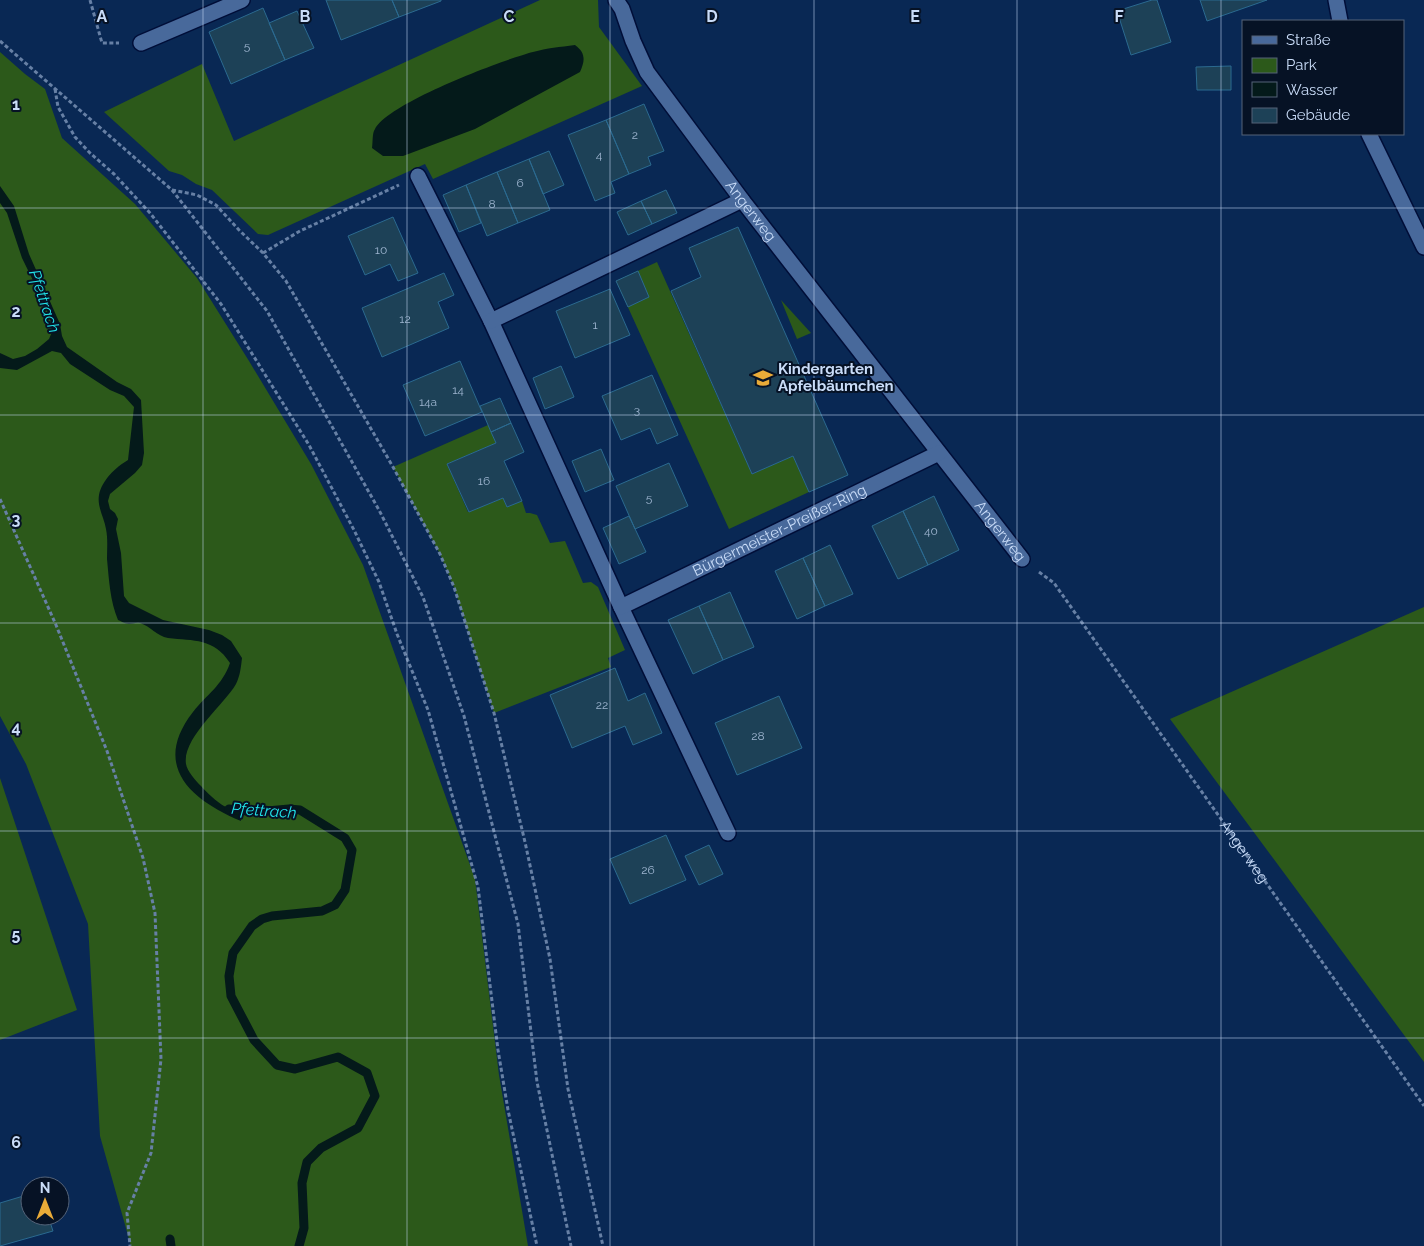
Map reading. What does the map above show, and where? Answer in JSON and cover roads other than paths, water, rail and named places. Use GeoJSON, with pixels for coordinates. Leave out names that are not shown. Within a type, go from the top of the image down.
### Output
{"type":"FeatureCollection","features":[{"type":"Feature","properties":{"kind":"street"},"geometry":{"type":"LineString","coordinates":[[140,43],[242,0]]}},
{"type":"Feature","properties":{"kind":"street","name":"Angerweg"},"geometry":{"type":"LineString","coordinates":[[616,0],[622,9],[632,41],[647,72],[742,200],[1022,559]]}},
{"type":"Feature","properties":{"kind":"street"},"geometry":{"type":"LineString","coordinates":[[1336,0],[1340,20]]}},
{"type":"Feature","properties":{"kind":"street"},"geometry":{"type":"LineString","coordinates":[[1369,135],[1424,247]]}},
{"type":"Feature","properties":{"kind":"street"},"geometry":{"type":"LineString","coordinates":[[418,176],[491,322],[621,607],[728,833]]}},
{"type":"Feature","properties":{"kind":"street"},"geometry":{"type":"LineString","coordinates":[[491,322],[742,200]]}},
{"type":"Feature","properties":{"kind":"street","name":"Bürgermeister-Preißer-Ring"},"geometry":{"type":"LineString","coordinates":[[621,607],[939,453]]}},
{"type":"Feature","properties":{"kind":"water"},"geometry":{"type":"Polygon","coordinates":[[[575,45],[584,57],[580,72],[475,129],[403,156],[383,156],[372,148],[374,131],[384,119],[423,95],[473,73],[518,57],[543,50],[575,45]]]}},
{"type":"Feature","properties":{"kind":"water"},"geometry":{"type":"Polygon","coordinates":[[[0,186],[14,206],[29,254],[60,324],[62,336],[67,347],[117,382],[131,389],[141,400],[144,453],[142,465],[110,494],[108,501],[110,509],[118,519],[116,529],[121,553],[124,596],[129,603],[163,620],[209,630],[222,635],[231,641],[242,658],[236,684],[190,743],[186,764],[194,779],[215,800],[226,807],[239,808],[241,821],[223,813],[193,792],[182,779],[177,765],[176,749],[181,731],[193,712],[223,678],[230,663],[217,649],[203,642],[168,638],[140,623],[128,624],[118,620],[113,605],[107,559],[107,533],[100,508],[99,495],[103,484],[110,474],[128,460],[134,407],[124,396],[110,390],[70,364],[61,353],[52,351],[17,370],[0,368],[0,353],[13,359],[25,356],[49,339],[52,332],[51,322],[45,305],[22,258],[7,213],[0,203],[0,186]]]}},
{"type":"Feature","properties":{"kind":"waterway","name":"Pfettrach"},"geometry":{"type":"LineString","coordinates":[[229,809],[256,812],[300,810],[345,838],[352,850],[345,890],[335,905],[322,911],[272,916],[262,919],[252,926],[233,953],[229,976],[231,996],[254,1040],[277,1065],[295,1069],[338,1057],[367,1073],[375,1096],[358,1128],[321,1148],[307,1162],[302,1183],[304,1228],[299,1246]]}},
{"type":"Feature","properties":{"kind":"waterway","name":"Pfettrach"},"geometry":{"type":"LineString","coordinates":[[170,1239],[171,1246]]}},
{"type":"Feature","properties":{"kind":"place","name":"Kindergarten Apfelbäumchen"},"geometry":{"type":"Point","coordinates":[763,378]}}]}
